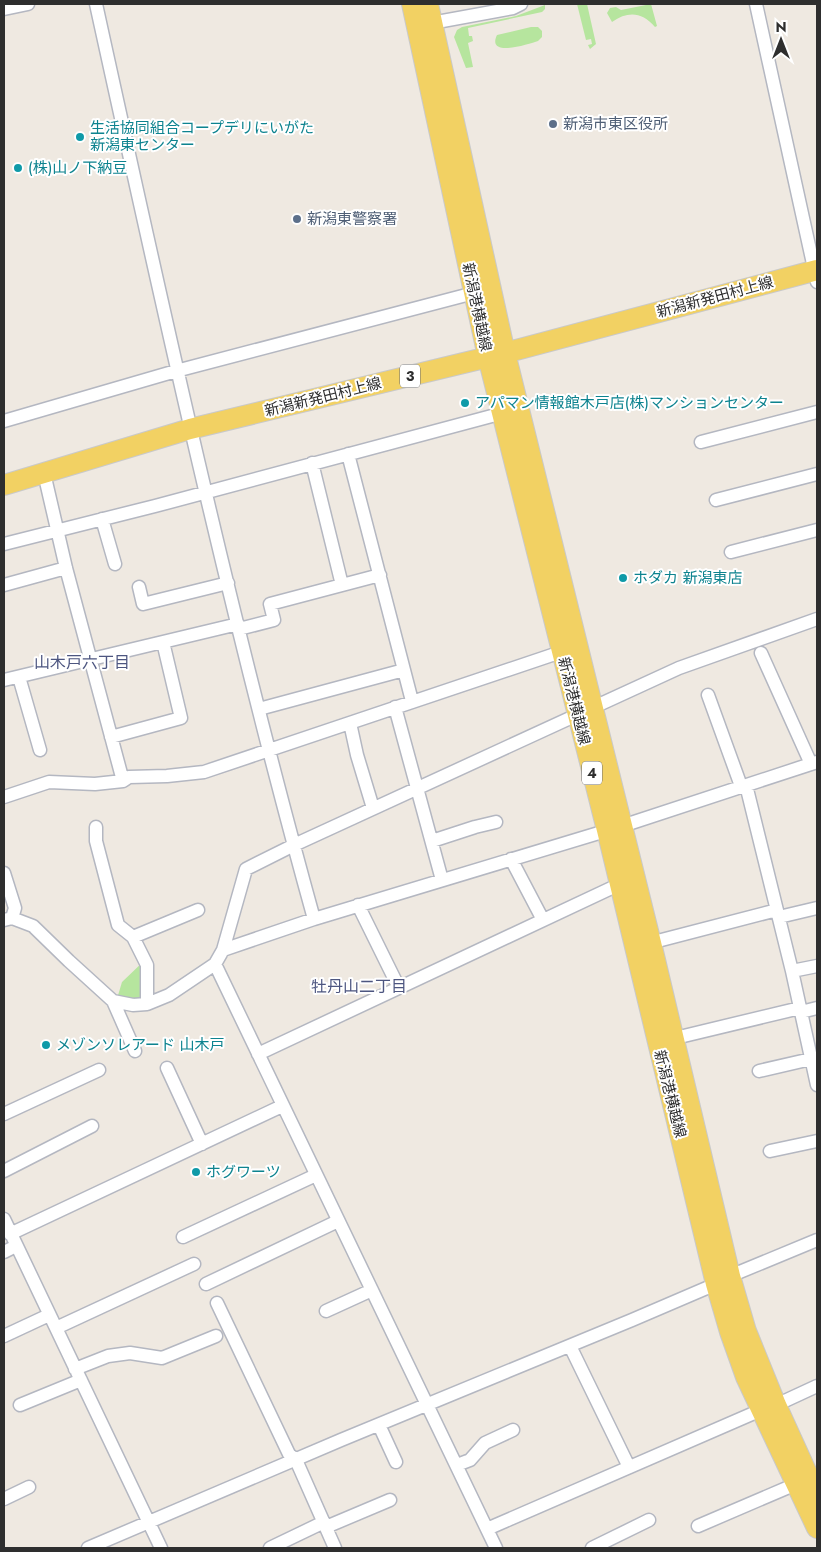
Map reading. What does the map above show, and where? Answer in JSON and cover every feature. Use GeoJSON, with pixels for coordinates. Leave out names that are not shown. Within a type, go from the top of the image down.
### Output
{"type":"FeatureCollection","features":[{"type":"Feature","properties":{"kind":"main road","name":"新潟港横越線"},"geometry":{"type":"LineString","coordinates":[[412,4],[426,18],[496,355],[615,828],[666,1040],[723,1280],[730,1332],[746,1377],[769,1407],[817,1495]]}},
{"type":"Feature","properties":{"kind":"main road","name":"新潟港横越線"},"geometry":{"type":"LineString","coordinates":[[426,18],[474,294],[496,355],[503,413],[561,652],[585,711]]}},
{"type":"Feature","properties":{"kind":"main road","name":"新潟新発田村上線"},"geometry":{"type":"LineString","coordinates":[[4,485],[190,430],[816,274]]}},
{"type":"Feature","properties":{"kind":"main road","name":"新潟港横越線"},"geometry":{"type":"LineString","coordinates":[[615,828],[620,884],[643,945]]}},
{"type":"Feature","properties":{"kind":"main road","name":"新潟港横越線"},"geometry":{"type":"LineString","coordinates":[[769,1407],[796,1484],[817,1528]]}},
{"type":"Feature","properties":{"kind":"street"},"geometry":{"type":"LineString","coordinates":[[4,9],[28,4]]}},
{"type":"Feature","properties":{"kind":"street"},"geometry":{"type":"LineString","coordinates":[[96,4],[190,430],[259,709],[314,919]]}},
{"type":"Feature","properties":{"kind":"street"},"geometry":{"type":"LineString","coordinates":[[426,18],[513,8],[521,4]]}},
{"type":"Feature","properties":{"kind":"street"},"geometry":{"type":"LineString","coordinates":[[756,4],[816,274]]}},
{"type":"Feature","properties":{"kind":"street"},"geometry":{"type":"LineString","coordinates":[[4,421],[176,371],[474,294]]}},
{"type":"Feature","properties":{"kind":"street"},"geometry":{"type":"LineString","coordinates":[[701,442],[817,412]]}},
{"type":"Feature","properties":{"kind":"street"},"geometry":{"type":"LineString","coordinates":[[4,544],[503,413]]}},
{"type":"Feature","properties":{"kind":"street"},"geometry":{"type":"LineString","coordinates":[[348,454],[412,700]]}},
{"type":"Feature","properties":{"kind":"street"},"geometry":{"type":"LineString","coordinates":[[312,464],[342,585]]}},
{"type":"Feature","properties":{"kind":"street"},"geometry":{"type":"LineString","coordinates":[[44,473],[66,568],[122,782]]}},
{"type":"Feature","properties":{"kind":"street"},"geometry":{"type":"LineString","coordinates":[[716,500],[817,474]]}},
{"type":"Feature","properties":{"kind":"street"},"geometry":{"type":"LineString","coordinates":[[102,519],[115,564]]}},
{"type":"Feature","properties":{"kind":"street"},"geometry":{"type":"LineString","coordinates":[[732,552],[817,530]]}},
{"type":"Feature","properties":{"kind":"street"},"geometry":{"type":"LineString","coordinates":[[4,585],[66,568]]}},
{"type":"Feature","properties":{"kind":"street"},"geometry":{"type":"LineString","coordinates":[[4,680],[163,642],[274,620],[270,604],[380,575]]}},
{"type":"Feature","properties":{"kind":"street"},"geometry":{"type":"LineString","coordinates":[[139,587],[143,604],[228,583]]}},
{"type":"Feature","properties":{"kind":"street"},"geometry":{"type":"LineString","coordinates":[[113,1001],[133,1006],[147,1004],[169,995],[215,964],[223,950],[246,869],[373,808],[679,668],[817,618]]}},
{"type":"Feature","properties":{"kind":"street"},"geometry":{"type":"LineString","coordinates":[[110,736],[181,718],[163,642]]}},
{"type":"Feature","properties":{"kind":"street"},"geometry":{"type":"LineString","coordinates":[[4,797],[49,782],[95,784],[122,782],[130,777],[204,772],[270,751],[412,700],[561,652]]}},
{"type":"Feature","properties":{"kind":"street"},"geometry":{"type":"LineString","coordinates":[[223,950],[314,919],[615,828],[814,763],[761,653]]}},
{"type":"Feature","properties":{"kind":"street"},"geometry":{"type":"LineString","coordinates":[[259,709],[404,670]]}},
{"type":"Feature","properties":{"kind":"street"},"geometry":{"type":"LineString","coordinates":[[19,676],[40,750]]}},
{"type":"Feature","properties":{"kind":"street"},"geometry":{"type":"LineString","coordinates":[[708,695],[744,785],[792,971],[817,1085]]}},
{"type":"Feature","properties":{"kind":"street"},"geometry":{"type":"LineString","coordinates":[[395,706],[442,880]]}},
{"type":"Feature","properties":{"kind":"street"},"geometry":{"type":"LineString","coordinates":[[350,723],[357,755],[373,808]]}},
{"type":"Feature","properties":{"kind":"street"},"geometry":{"type":"LineString","coordinates":[[432,841],[496,822]]}},
{"type":"Feature","properties":{"kind":"street"},"geometry":{"type":"LineString","coordinates":[[96,827],[96,841],[118,925],[133,937],[147,964],[147,1004]]}},
{"type":"Feature","properties":{"kind":"street"},"geometry":{"type":"LineString","coordinates":[[511,859],[543,920]]}},
{"type":"Feature","properties":{"kind":"street"},"geometry":{"type":"LineString","coordinates":[[4,873],[15,908],[8,919],[33,926],[113,1001],[135,1051]]}},
{"type":"Feature","properties":{"kind":"street"},"geometry":{"type":"LineString","coordinates":[[258,1054],[620,884]]}},
{"type":"Feature","properties":{"kind":"street"},"geometry":{"type":"LineString","coordinates":[[358,906],[399,988]]}},
{"type":"Feature","properties":{"kind":"street"},"geometry":{"type":"LineString","coordinates":[[643,945],[778,914],[817,908]]}},
{"type":"Feature","properties":{"kind":"street"},"geometry":{"type":"LineString","coordinates":[[133,937],[198,910]]}},
{"type":"Feature","properties":{"kind":"street"},"geometry":{"type":"LineString","coordinates":[[215,964],[496,1548]]}},
{"type":"Feature","properties":{"kind":"street"},"geometry":{"type":"LineString","coordinates":[[792,971],[817,966]]}},
{"type":"Feature","properties":{"kind":"street"},"geometry":{"type":"LineString","coordinates":[[666,1040],[817,1008]]}},
{"type":"Feature","properties":{"kind":"street"},"geometry":{"type":"LineString","coordinates":[[759,1070],[814,1066]]}},
{"type":"Feature","properties":{"kind":"street"},"geometry":{"type":"LineString","coordinates":[[167,1068],[202,1144]]}},
{"type":"Feature","properties":{"kind":"street"},"geometry":{"type":"LineString","coordinates":[[4,1114],[100,1070]]}},
{"type":"Feature","properties":{"kind":"street"},"geometry":{"type":"LineString","coordinates":[[10,1234],[282,1106]]}},
{"type":"Feature","properties":{"kind":"street"},"geometry":{"type":"LineString","coordinates":[[4,1171],[92,1126]]}},
{"type":"Feature","properties":{"kind":"street"},"geometry":{"type":"LineString","coordinates":[[770,1152],[817,1142]]}},
{"type":"Feature","properties":{"kind":"street"},"geometry":{"type":"LineString","coordinates":[[183,1237],[316,1175]]}},
{"type":"Feature","properties":{"kind":"street"},"geometry":{"type":"LineString","coordinates":[[4,1219],[161,1548]]}},
{"type":"Feature","properties":{"kind":"street"},"geometry":{"type":"LineString","coordinates":[[206,1284],[338,1221]]}},
{"type":"Feature","properties":{"kind":"street"},"geometry":{"type":"LineString","coordinates":[[88,1548],[570,1346],[817,1240]]}},
{"type":"Feature","properties":{"kind":"street"},"geometry":{"type":"LineString","coordinates":[[4,1252],[16,1246]]}},
{"type":"Feature","properties":{"kind":"street"},"geometry":{"type":"LineString","coordinates":[[56,1328],[194,1264]]}},
{"type":"Feature","properties":{"kind":"street"},"geometry":{"type":"LineString","coordinates":[[326,1312],[372,1290]]}},
{"type":"Feature","properties":{"kind":"street"},"geometry":{"type":"LineString","coordinates":[[217,1303],[289,1454],[296,1460],[336,1548]]}},
{"type":"Feature","properties":{"kind":"street"},"geometry":{"type":"LineString","coordinates":[[4,1336],[49,1315]]}},
{"type":"Feature","properties":{"kind":"street"},"geometry":{"type":"LineString","coordinates":[[20,1405],[78,1375],[108,1356],[130,1353],[162,1358],[216,1336]]}},
{"type":"Feature","properties":{"kind":"street"},"geometry":{"type":"LineString","coordinates":[[570,1346],[629,1467]]}},
{"type":"Feature","properties":{"kind":"street"},"geometry":{"type":"LineString","coordinates":[[487,1529],[817,1386]]}},
{"type":"Feature","properties":{"kind":"street"},"geometry":{"type":"LineString","coordinates":[[378,1425],[396,1462]]}},
{"type":"Feature","properties":{"kind":"street"},"geometry":{"type":"LineString","coordinates":[[457,1465],[470,1460],[484,1443],[513,1430]]}},
{"type":"Feature","properties":{"kind":"street"},"geometry":{"type":"LineString","coordinates":[[698,1526],[796,1484]]}},
{"type":"Feature","properties":{"kind":"street"},"geometry":{"type":"LineString","coordinates":[[4,1499],[29,1488]]}},
{"type":"Feature","properties":{"kind":"street"},"geometry":{"type":"LineString","coordinates":[[270,1548],[325,1524],[390,1500]]}},
{"type":"Feature","properties":{"kind":"street"},"geometry":{"type":"LineString","coordinates":[[592,1548],[649,1520]]}},
{"type":"Feature","properties":{"kind":"green space"},"geometry":{"type":"Polygon","coordinates":[[[577,4],[587,4],[596,44],[590,49],[588,45],[592,44],[591,39],[586,40],[577,4]]]}},
{"type":"Feature","properties":{"kind":"green space"},"geometry":{"type":"Polygon","coordinates":[[[651,4],[657,26],[655,27],[645,18],[635,15],[624,16],[612,22],[607,13],[610,8],[616,7],[621,10],[651,4]]]}},
{"type":"Feature","properties":{"kind":"green space"},"geometry":{"type":"Polygon","coordinates":[[[545,5],[545,9],[542,12],[468,28],[469,36],[472,36],[473,41],[468,43],[473,67],[466,68],[454,37],[457,30],[462,27],[516,16],[545,5]]]}},
{"type":"Feature","properties":{"kind":"green space"},"geometry":{"type":"Polygon","coordinates":[[[538,27],[542,31],[542,37],[538,41],[510,48],[498,46],[495,42],[497,35],[538,27]]]}},
{"type":"Feature","properties":{"kind":"green space"},"geometry":{"type":"Polygon","coordinates":[[[145,960],[147,1004],[116,1002],[122,982],[145,960]]]}},
{"type":"Feature","properties":{"kind":"place","name":"新潟市東区役所"},"geometry":{"type":"Point","coordinates":[553,124]}},
{"type":"Feature","properties":{"kind":"place","name":"生活協同組合コープデリにいがた 新潟東センター"},"geometry":{"type":"Point","coordinates":[80,137]}},
{"type":"Feature","properties":{"kind":"place","name":"(株)山ノ下納豆"},"geometry":{"type":"Point","coordinates":[18,168]}},
{"type":"Feature","properties":{"kind":"place","name":"新潟東警察署"},"geometry":{"type":"Point","coordinates":[297,219]}},
{"type":"Feature","properties":{"kind":"place","name":"アパマン情報館木戸店(株)マンションセンター"},"geometry":{"type":"Point","coordinates":[465,403]}},
{"type":"Feature","properties":{"kind":"place","name":"ホダカ 新潟東店"},"geometry":{"type":"Point","coordinates":[623,578]}},
{"type":"Feature","properties":{"kind":"place","name":"メゾンソレアード 山木戸"},"geometry":{"type":"Point","coordinates":[46,1045]}},
{"type":"Feature","properties":{"kind":"place","name":"ホグワーツ"},"geometry":{"type":"Point","coordinates":[196,1172]}},
{"type":"Feature","properties":{"kind":"district","name":"山木戸六丁目"},"geometry":{"type":"Point","coordinates":[82,662]}},
{"type":"Feature","properties":{"kind":"district","name":"牡丹山二丁目"},"geometry":{"type":"Point","coordinates":[359,986]}}]}
